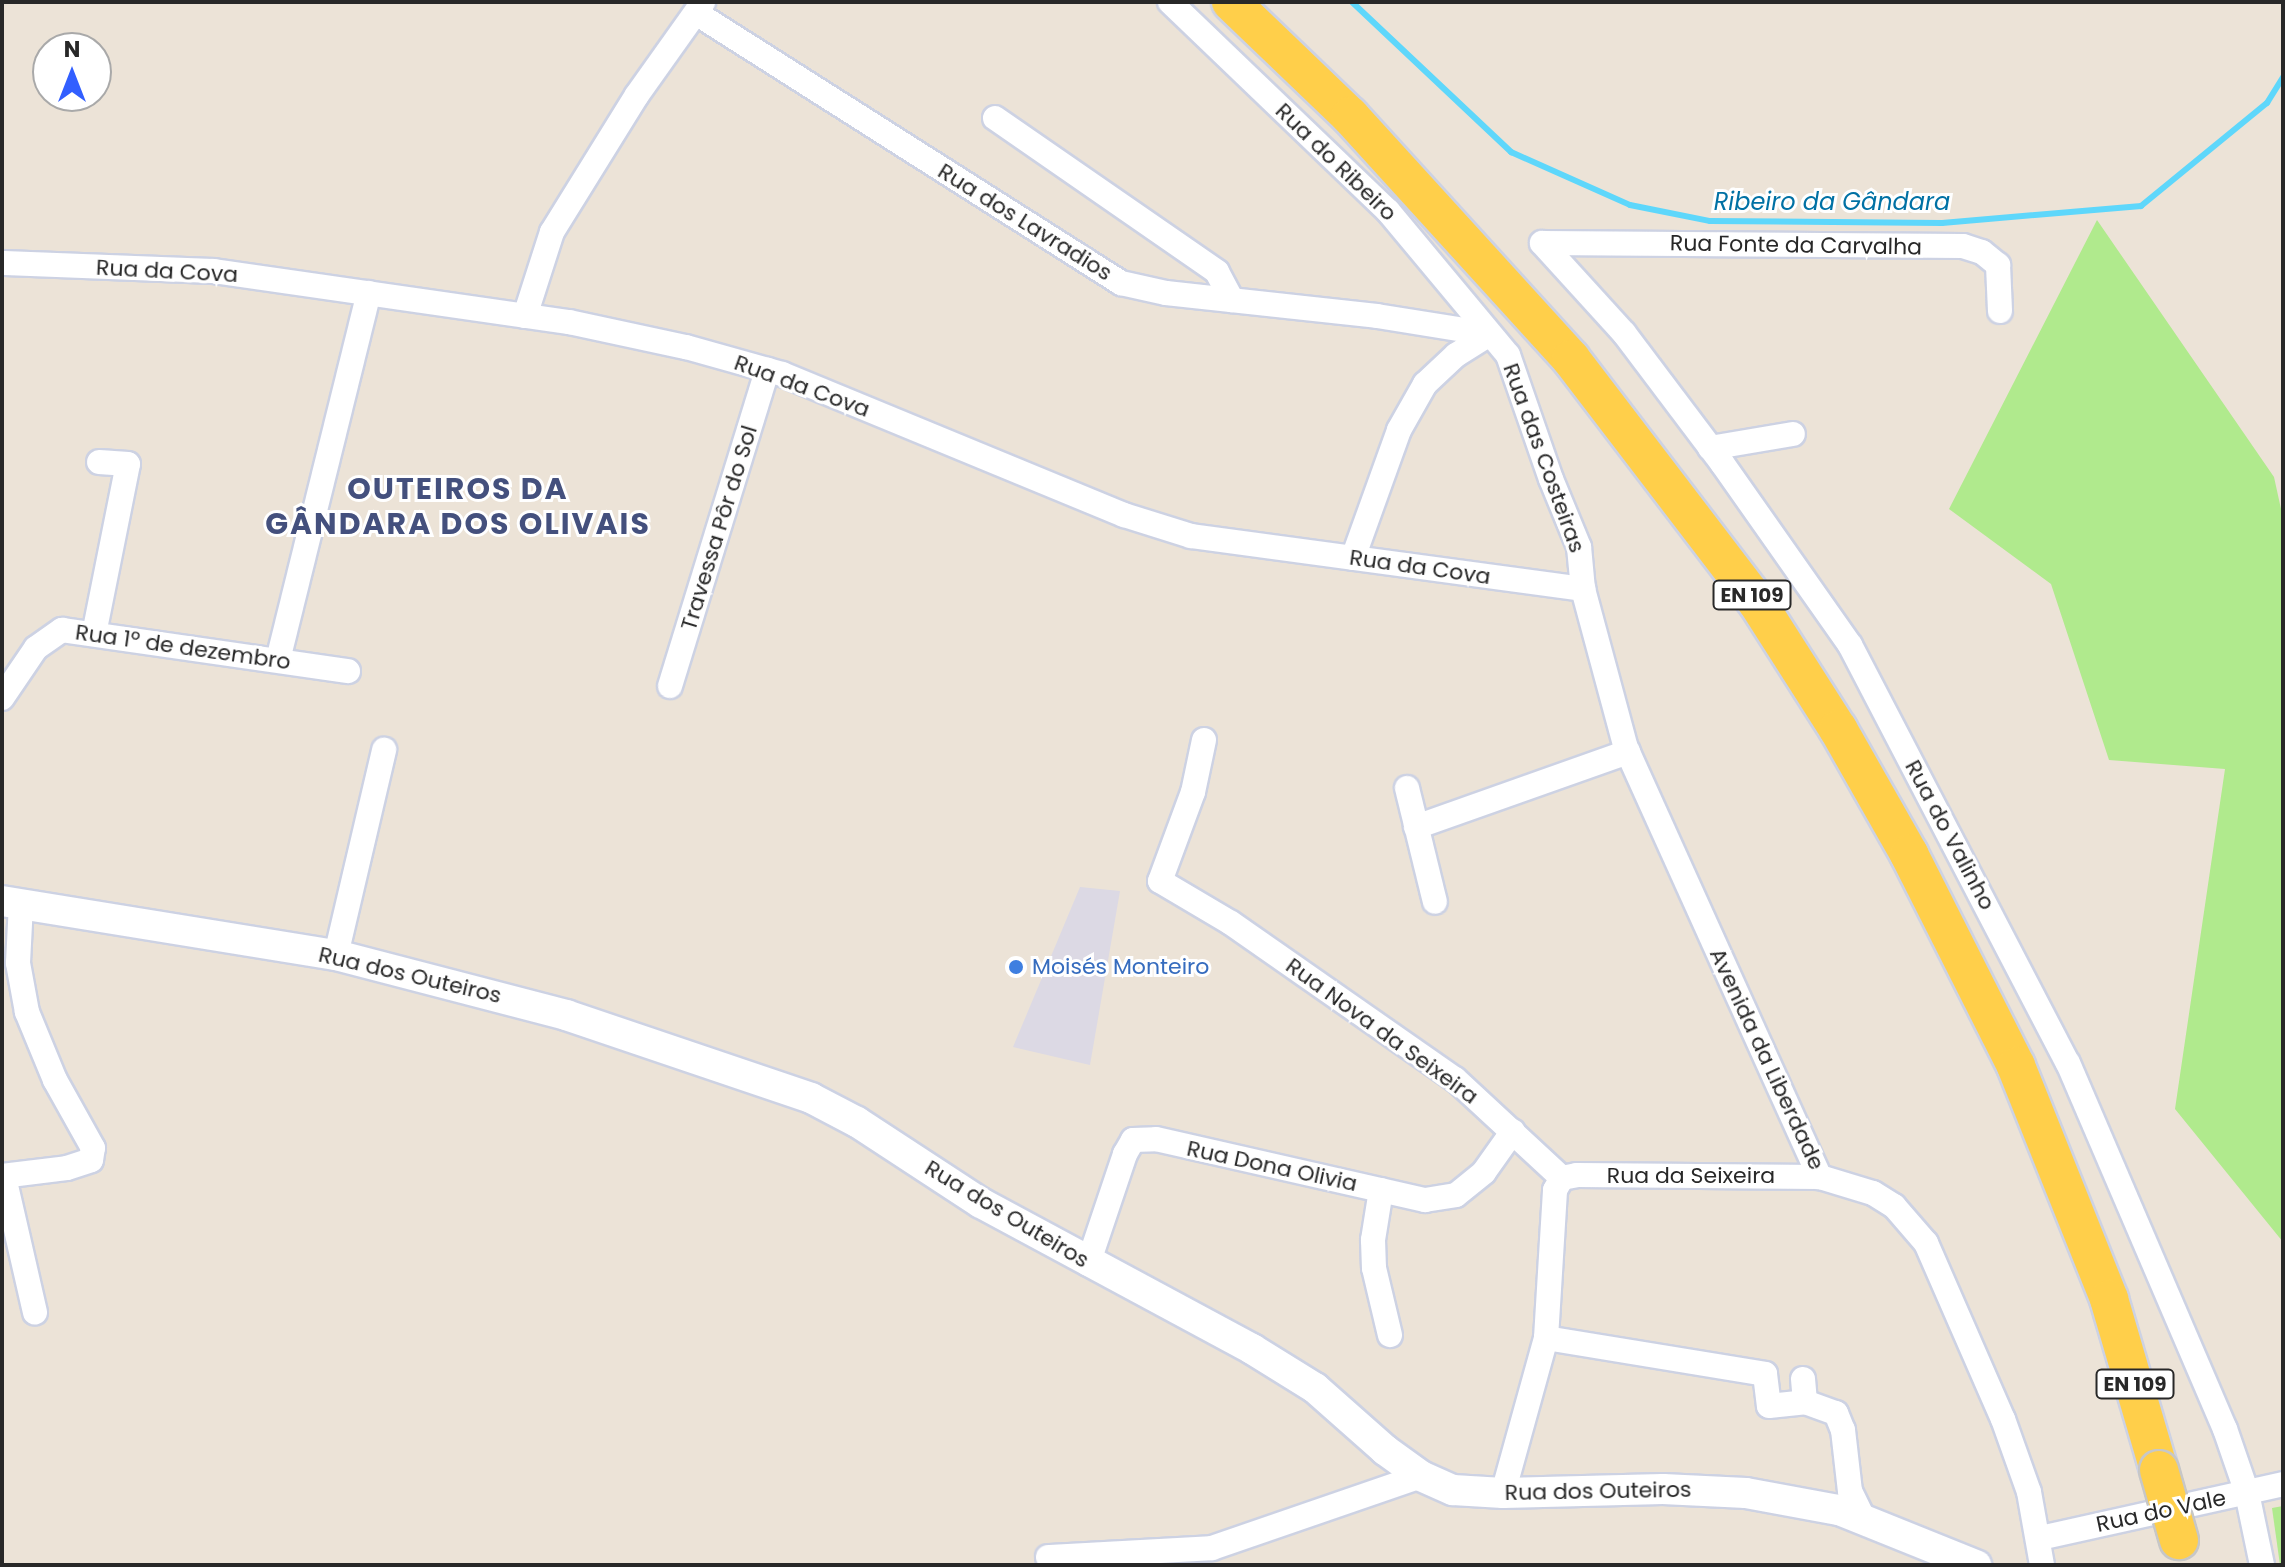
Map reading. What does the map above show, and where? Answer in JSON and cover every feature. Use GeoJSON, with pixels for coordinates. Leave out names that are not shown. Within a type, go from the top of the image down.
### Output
{"type":"FeatureCollection","features":[{"type":"Feature","properties":{"kind":"main road","name":"EN 109"},"geometry":{"type":"LineString","coordinates":[[1231,2],[1350,116],[1571,359],[1757,602],[1830,717],[1909,854],[2016,1066],[2109,1299],[2182,1552]]}},
{"type":"Feature","properties":{"kind":"street","name":"Rua do Ribeiro"},"geometry":{"type":"LineString","coordinates":[[1170,2],[1388,211],[1489,334]]}},
{"type":"Feature","properties":{"kind":"street","name":"Rua dos Lavradios"},"geometry":{"type":"LineString","coordinates":[[699,8],[1121,283],[1166,293],[1377,316],[1489,334]]}},
{"type":"Feature","properties":{"kind":"street"},"geometry":{"type":"LineString","coordinates":[[525,316],[552,232],[637,95],[699,8]]}},
{"type":"Feature","properties":{"kind":"street"},"geometry":{"type":"LineString","coordinates":[[995,118],[1217,272],[1232,300]]}},
{"type":"Feature","properties":{"kind":"street","name":"Rua Fonte da Carvalha"},"geometry":{"type":"LineString","coordinates":[[1542,243],[1963,246],[1982,252],[1998,265],[2000,311]]}},
{"type":"Feature","properties":{"kind":"street","name":"Rua do Valinho"},"geometry":{"type":"LineString","coordinates":[[1542,243],[1624,333],[1850,645],[2068,1063],[2225,1429],[2247,1493],[2262,1565]]}},
{"type":"Feature","properties":{"kind":"street","name":"Rua da Cova"},"geometry":{"type":"LineString","coordinates":[[2,263],[214,271],[525,316],[686,347],[767,370],[1124,515],[1191,536],[1583,589]]}},
{"type":"Feature","properties":{"kind":"street"},"geometry":{"type":"LineString","coordinates":[[278,660],[369,293]]}},
{"type":"Feature","properties":{"kind":"street"},"geometry":{"type":"LineString","coordinates":[[1353,558],[1399,430],[1425,384],[1456,355],[1489,334]]}},
{"type":"Feature","properties":{"kind":"street","name":"Rua das Costeiras"},"geometry":{"type":"LineString","coordinates":[[1489,334],[1508,355],[1551,479],[1579,547],[1583,589]]}},
{"type":"Feature","properties":{"kind":"street","name":"Travessa Pôr do Sol"},"geometry":{"type":"LineString","coordinates":[[670,686],[767,370]]}},
{"type":"Feature","properties":{"kind":"street"},"geometry":{"type":"LineString","coordinates":[[1710,448],[1793,434]]}},
{"type":"Feature","properties":{"kind":"street"},"geometry":{"type":"LineString","coordinates":[[94,634],[128,464],[99,462]]}},
{"type":"Feature","properties":{"kind":"street","name":"Avenida da Liberdade"},"geometry":{"type":"LineString","coordinates":[[1583,589],[1628,752],[1820,1177],[1885,1200],[1906,1216],[1926,1243],[2022,1469],[2040,1538],[2042,1565]]}},
{"type":"Feature","properties":{"kind":"street","name":"Rua 1º de dezembro"},"geometry":{"type":"LineString","coordinates":[[2,698],[36,648],[62,630],[348,671]]}},
{"type":"Feature","properties":{"kind":"street","name":"Rua Nova da Seixeira"},"geometry":{"type":"LineString","coordinates":[[1204,740],[1193,792],[1160,881],[1231,923],[1455,1079],[1562,1178]]}},
{"type":"Feature","properties":{"kind":"street"},"geometry":{"type":"LineString","coordinates":[[336,955],[384,750]]}},
{"type":"Feature","properties":{"kind":"street"},"geometry":{"type":"LineString","coordinates":[[1416,827],[1628,752]]}},
{"type":"Feature","properties":{"kind":"street"},"geometry":{"type":"LineString","coordinates":[[1407,788],[1435,902]]}},
{"type":"Feature","properties":{"kind":"street"},"geometry":{"type":"LineString","coordinates":[[11,902],[27,1012],[55,1080],[93,1148],[91,1160],[67,1168],[3,1177],[35,1312]]}},
{"type":"Feature","properties":{"kind":"street","name":"Rua dos Outeiros"},"geometry":{"type":"LineString","coordinates":[[11,902],[336,955],[566,1015],[811,1098],[857,1122],[981,1203],[1088,1264],[1252,1349],[1298,1377],[1421,1476],[1453,1490],[1503,1493],[1703,1490],[1746,1493],[1839,1510],[1976,1565]]}},
{"type":"Feature","properties":{"kind":"street","name":"Rua Dona Olivia"},"geometry":{"type":"LineString","coordinates":[[1088,1264],[1125,1154],[1133,1140],[1141,1138],[1332,1176],[1425,1200],[1456,1195],[1484,1172],[1513,1131]]}},
{"type":"Feature","properties":{"kind":"street","name":"Rua da Seixeira"},"geometry":{"type":"LineString","coordinates":[[1562,1178],[1577,1175],[1820,1177]]}},
{"type":"Feature","properties":{"kind":"street"},"geometry":{"type":"LineString","coordinates":[[1503,1493],[1546,1338],[1555,1190],[1562,1178]]}},
{"type":"Feature","properties":{"kind":"street"},"geometry":{"type":"LineString","coordinates":[[1381,1190],[1373,1240],[1374,1268],[1390,1335]]}},
{"type":"Feature","properties":{"kind":"street"},"geometry":{"type":"LineString","coordinates":[[1546,1338],[1765,1374],[1769,1406],[1804,1391],[1836,1413],[1843,1430],[1850,1491],[1863,1518]]}},
{"type":"Feature","properties":{"kind":"street"},"geometry":{"type":"LineString","coordinates":[[1048,1557],[1212,1548],[1421,1476]]}},
{"type":"Feature","properties":{"kind":"street","name":"Rua do Vale"},"geometry":{"type":"LineString","coordinates":[[2040,1538],[2283,1484]]}},
{"type":"Feature","properties":{"kind":"shaded area"},"geometry":{"type":"Polygon","coordinates":[[[1080,887],[1120,891],[1090,1065],[1013,1047],[1080,887]]]}},
{"type":"Feature","properties":{"kind":"green space"},"geometry":{"type":"Polygon","coordinates":[[[2097,220],[2274,477],[2283,518],[2283,1242],[2175,1109],[2225,769],[2109,760],[2051,584],[1949,509],[2097,220]]]}},
{"type":"Feature","properties":{"kind":"green space"},"geometry":{"type":"Polygon","coordinates":[[[2283,1506],[2283,1565],[2280,1565],[2272,1508],[2283,1506]]]}},
{"type":"Feature","properties":{"kind":"waterway","name":"Ribeiro da Gândara"},"geometry":{"type":"LineString","coordinates":[[1352,2],[1511,152],[1630,205],[1710,221],[1942,223],[2141,206],[2267,103],[2283,77]]}},
{"type":"Feature","properties":{"kind":"place","name":"Moisés Monteiro"},"geometry":{"type":"Point","coordinates":[1016,967]}},
{"type":"Feature","properties":{"kind":"district","name":"OUTEIROS DA GÂNDARA DOS OLIVAIS"},"geometry":{"type":"Point","coordinates":[458,506]}}]}
